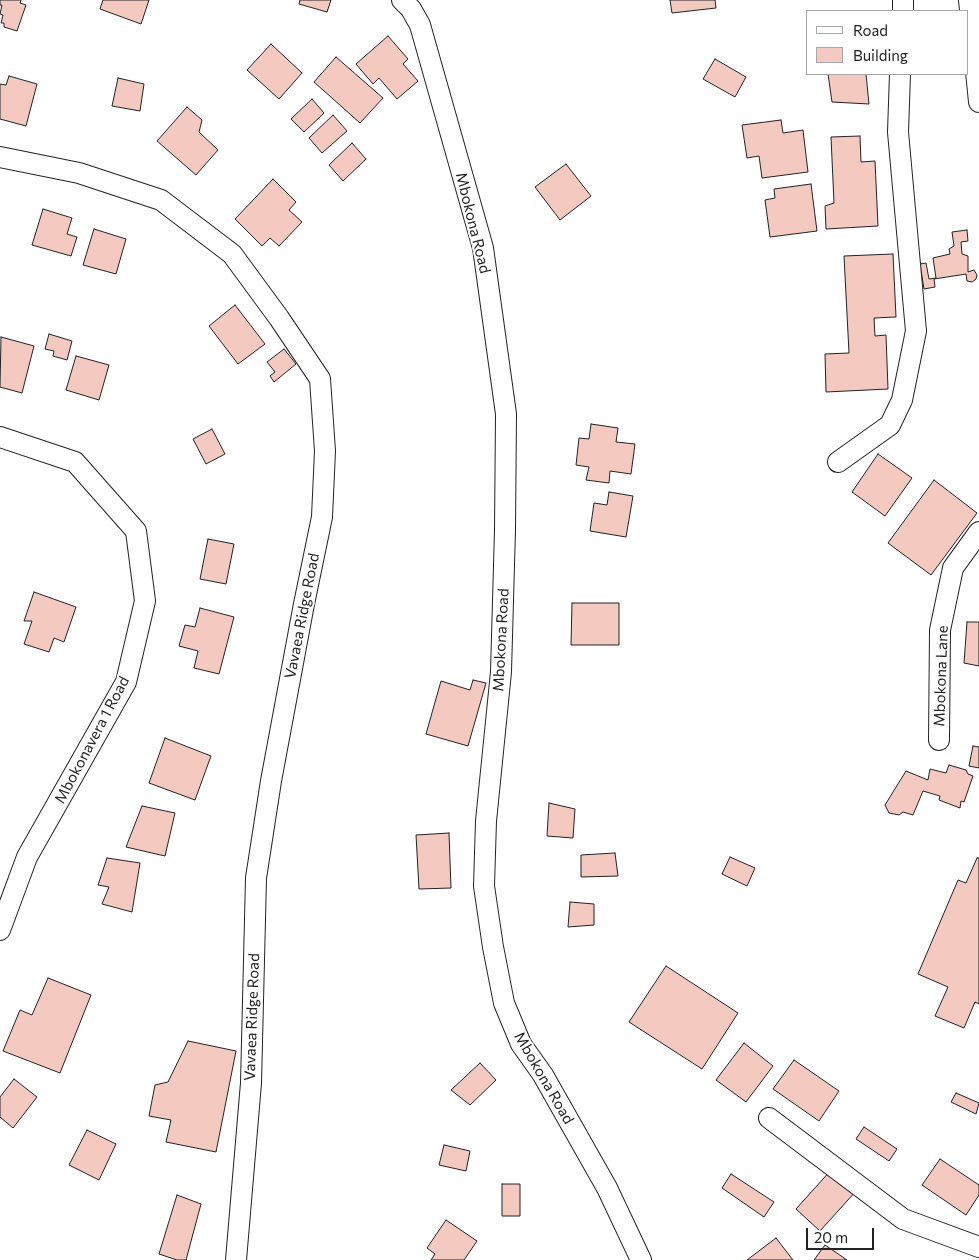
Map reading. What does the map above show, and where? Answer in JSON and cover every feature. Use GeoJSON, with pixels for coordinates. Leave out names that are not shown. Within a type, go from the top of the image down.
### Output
{"type":"FeatureCollection","features":[{"type":"Feature","properties":{"kind":"street","name":"Mbokona Road"},"geometry":{"type":"LineString","coordinates":[[402,0],[411,9],[420,25],[483,248],[506,414],[501,672],[486,821],[484,886],[493,947],[504,1003],[521,1044],[543,1075],[607,1188],[641,1260]]}},
{"type":"Feature","properties":{"kind":"street"},"geometry":{"type":"LineString","coordinates":[[969,0],[979,102]]}},
{"type":"Feature","properties":{"kind":"street"},"geometry":{"type":"LineString","coordinates":[[838,462],[890,425],[902,400],[916,331],[898,132],[900,75]]}},
{"type":"Feature","properties":{"kind":"street","name":"Vavaea Ridge Road"},"geometry":{"type":"LineString","coordinates":[[0,157],[79,173],[161,200],[232,254],[279,318],[320,379],[325,451],[322,517],[272,772],[256,878],[251,1083],[236,1260]]}},
{"type":"Feature","properties":{"kind":"street","name":"Mbokonavera 1 Road"},"geometry":{"type":"LineString","coordinates":[[0,437],[75,462],[94,483],[136,531],[146,601],[126,682],[27,857],[0,930]]}},
{"type":"Feature","properties":{"kind":"street","name":"Mbokona Lane"},"geometry":{"type":"LineString","coordinates":[[939,740],[940,630],[953,568],[979,532]]}},
{"type":"Feature","properties":{"kind":"street"},"geometry":{"type":"LineString","coordinates":[[770,1118],[903,1219],[979,1247]]}},
{"type":"Feature","properties":{"kind":"building"},"geometry":{"type":"Polygon","coordinates":[[[0,0],[21,0],[20,3],[26,5],[17,31],[4,27],[4,23],[1,23],[3,15],[0,14],[2,5],[0,5],[0,0]]]}},
{"type":"Feature","properties":{"kind":"building"},"geometry":{"type":"Polygon","coordinates":[[[103,0],[149,0],[141,24],[100,9],[103,0]]]}},
{"type":"Feature","properties":{"kind":"building"},"geometry":{"type":"Polygon","coordinates":[[[300,0],[331,0],[327,12],[299,4],[300,0]]]}},
{"type":"Feature","properties":{"kind":"building"},"geometry":{"type":"Polygon","coordinates":[[[670,0],[715,0],[716,8],[672,13],[670,0]]]}},
{"type":"Feature","properties":{"kind":"building"},"geometry":{"type":"Polygon","coordinates":[[[388,36],[408,59],[403,64],[418,81],[397,99],[379,78],[373,84],[356,64],[388,36]]]}},
{"type":"Feature","properties":{"kind":"building"},"geometry":{"type":"Polygon","coordinates":[[[271,44],[302,73],[279,99],[247,70],[271,44]]]}},
{"type":"Feature","properties":{"kind":"building"},"geometry":{"type":"Polygon","coordinates":[[[336,57],[383,98],[360,123],[314,82],[336,57]]]}},
{"type":"Feature","properties":{"kind":"building"},"geometry":{"type":"Polygon","coordinates":[[[715,59],[746,77],[735,97],[703,79],[715,59]]]}},
{"type":"Feature","properties":{"kind":"building"},"geometry":{"type":"Polygon","coordinates":[[[828,75],[866,75],[869,104],[832,102],[828,75]]]}},
{"type":"Feature","properties":{"kind":"building"},"geometry":{"type":"Polygon","coordinates":[[[9,76],[37,84],[26,126],[0,119],[0,84],[6,85],[9,76]]]}},
{"type":"Feature","properties":{"kind":"building"},"geometry":{"type":"Polygon","coordinates":[[[118,78],[144,84],[140,111],[112,106],[118,78]]]}},
{"type":"Feature","properties":{"kind":"building"},"geometry":{"type":"Polygon","coordinates":[[[312,99],[324,113],[304,132],[291,119],[312,99]]]}},
{"type":"Feature","properties":{"kind":"building"},"geometry":{"type":"Polygon","coordinates":[[[187,107],[202,120],[199,132],[218,150],[196,175],[157,141],[187,107]]]}},
{"type":"Feature","properties":{"kind":"building"},"geometry":{"type":"Polygon","coordinates":[[[333,115],[347,131],[322,153],[309,138],[333,115]]]}},
{"type":"Feature","properties":{"kind":"building"},"geometry":{"type":"Polygon","coordinates":[[[781,120],[783,133],[803,130],[808,172],[762,178],[759,156],[747,158],[742,125],[781,120]]]}},
{"type":"Feature","properties":{"kind":"building"},"geometry":{"type":"Polygon","coordinates":[[[860,136],[861,162],[875,161],[878,226],[826,229],[825,206],[834,203],[831,137],[860,136]]]}},
{"type":"Feature","properties":{"kind":"building"},"geometry":{"type":"Polygon","coordinates":[[[352,143],[366,159],[343,181],[329,165],[352,143]]]}},
{"type":"Feature","properties":{"kind":"building"},"geometry":{"type":"Polygon","coordinates":[[[566,164],[591,196],[560,220],[535,187],[566,164]]]}},
{"type":"Feature","properties":{"kind":"building"},"geometry":{"type":"Polygon","coordinates":[[[273,179],[296,202],[289,210],[302,222],[279,246],[270,238],[262,246],[235,219],[273,179]]]}},
{"type":"Feature","properties":{"kind":"building"},"geometry":{"type":"Polygon","coordinates":[[[811,184],[817,231],[770,237],[765,200],[775,198],[774,189],[811,184]]]}},
{"type":"Feature","properties":{"kind":"building"},"geometry":{"type":"Polygon","coordinates":[[[43,209],[72,218],[67,234],[77,237],[71,256],[32,245],[43,209]]]}},
{"type":"Feature","properties":{"kind":"building"},"geometry":{"type":"Polygon","coordinates":[[[94,229],[126,239],[116,274],[83,265],[94,229]]]}},
{"type":"Feature","properties":{"kind":"building"},"geometry":{"type":"Polygon","coordinates":[[[967,230],[968,241],[961,242],[962,254],[968,256],[968,272],[974,270],[977,275],[976,279],[972,282],[967,281],[966,274],[934,279],[935,287],[924,289],[920,264],[926,263],[929,279],[936,278],[933,258],[950,254],[949,249],[954,246],[952,232],[967,230]]]}},
{"type":"Feature","properties":{"kind":"building"},"geometry":{"type":"Polygon","coordinates":[[[893,254],[896,317],[874,318],[875,336],[886,335],[888,389],[826,392],[825,354],[849,353],[844,256],[893,254]]]}},
{"type":"Feature","properties":{"kind":"building"},"geometry":{"type":"Polygon","coordinates":[[[235,305],[265,344],[238,364],[209,326],[235,305]]]}},
{"type":"Feature","properties":{"kind":"building"},"geometry":{"type":"Polygon","coordinates":[[[49,334],[72,341],[67,360],[53,356],[54,351],[45,349],[49,334]]]}},
{"type":"Feature","properties":{"kind":"building"},"geometry":{"type":"Polygon","coordinates":[[[1,337],[34,346],[22,393],[0,387],[1,337]]]}},
{"type":"Feature","properties":{"kind":"building"},"geometry":{"type":"Polygon","coordinates":[[[284,349],[296,364],[274,382],[270,376],[275,372],[267,362],[284,349]]]}},
{"type":"Feature","properties":{"kind":"building"},"geometry":{"type":"Polygon","coordinates":[[[76,356],[109,365],[99,400],[66,390],[76,356]]]}},
{"type":"Feature","properties":{"kind":"building"},"geometry":{"type":"Polygon","coordinates":[[[591,424],[618,428],[616,442],[635,444],[631,474],[610,471],[609,483],[586,480],[589,467],[576,465],[579,438],[589,439],[591,424]]]}},
{"type":"Feature","properties":{"kind":"building"},"geometry":{"type":"Polygon","coordinates":[[[212,429],[225,454],[206,464],[193,439],[212,429]]]}},
{"type":"Feature","properties":{"kind":"building"},"geometry":{"type":"Polygon","coordinates":[[[878,454],[912,478],[885,516],[852,492],[878,454]]]}},
{"type":"Feature","properties":{"kind":"building"},"geometry":{"type":"Polygon","coordinates":[[[934,480],[977,513],[931,575],[888,543],[934,480]]]}},
{"type":"Feature","properties":{"kind":"building"},"geometry":{"type":"Polygon","coordinates":[[[609,492],[633,496],[626,537],[590,531],[594,503],[607,505],[609,492]]]}},
{"type":"Feature","properties":{"kind":"building"},"geometry":{"type":"Polygon","coordinates":[[[208,539],[234,544],[226,584],[200,579],[208,539]]]}},
{"type":"Feature","properties":{"kind":"building"},"geometry":{"type":"Polygon","coordinates":[[[34,592],[76,607],[64,642],[54,638],[49,652],[24,644],[32,621],[24,621],[34,592]]]}},
{"type":"Feature","properties":{"kind":"building"},"geometry":{"type":"Polygon","coordinates":[[[572,603],[619,603],[619,645],[571,645],[572,603]]]}},
{"type":"Feature","properties":{"kind":"building"},"geometry":{"type":"Polygon","coordinates":[[[200,608],[234,617],[219,674],[194,668],[198,651],[179,646],[185,625],[195,627],[200,608]]]}},
{"type":"Feature","properties":{"kind":"building"},"geometry":{"type":"Polygon","coordinates":[[[967,622],[979,622],[979,666],[964,663],[967,622]]]}},
{"type":"Feature","properties":{"kind":"building"},"geometry":{"type":"Polygon","coordinates":[[[473,680],[486,683],[468,746],[426,734],[441,681],[470,690],[473,680]]]}},
{"type":"Feature","properties":{"kind":"building"},"geometry":{"type":"Polygon","coordinates":[[[165,738],[211,756],[195,800],[149,783],[165,738]]]}},
{"type":"Feature","properties":{"kind":"building"},"geometry":{"type":"Polygon","coordinates":[[[973,746],[979,747],[979,768],[969,766],[973,746]]]}},
{"type":"Feature","properties":{"kind":"building"},"geometry":{"type":"Polygon","coordinates":[[[949,765],[966,770],[968,774],[973,776],[964,802],[961,801],[960,808],[939,800],[940,796],[923,791],[913,815],[903,812],[899,815],[889,813],[885,805],[906,771],[928,780],[930,769],[946,773],[949,765]]]}},
{"type":"Feature","properties":{"kind":"building"},"geometry":{"type":"Polygon","coordinates":[[[549,803],[575,809],[573,838],[547,836],[549,803]]]}},
{"type":"Feature","properties":{"kind":"building"},"geometry":{"type":"Polygon","coordinates":[[[142,806],[175,813],[165,856],[126,847],[142,806]]]}},
{"type":"Feature","properties":{"kind":"building"},"geometry":{"type":"Polygon","coordinates":[[[449,833],[451,888],[419,889],[416,835],[449,833]]]}},
{"type":"Feature","properties":{"kind":"building"},"geometry":{"type":"Polygon","coordinates":[[[615,853],[618,876],[581,877],[581,855],[615,853]]]}},
{"type":"Feature","properties":{"kind":"building"},"geometry":{"type":"Polygon","coordinates":[[[730,857],[755,868],[747,886],[722,874],[730,857]]]}},
{"type":"Feature","properties":{"kind":"building"},"geometry":{"type":"Polygon","coordinates":[[[107,858],[140,863],[132,912],[102,904],[109,887],[98,885],[107,858]]]}},
{"type":"Feature","properties":{"kind":"building"},"geometry":{"type":"Polygon","coordinates":[[[977,858],[979,858],[979,1004],[975,1002],[964,1028],[935,1016],[948,987],[918,974],[958,880],[966,883],[977,858]]]}},
{"type":"Feature","properties":{"kind":"building"},"geometry":{"type":"Polygon","coordinates":[[[570,902],[594,904],[594,925],[568,927],[570,902]]]}},
{"type":"Feature","properties":{"kind":"building"},"geometry":{"type":"Polygon","coordinates":[[[666,966],[738,1013],[702,1069],[629,1022],[666,966]]]}},
{"type":"Feature","properties":{"kind":"building"},"geometry":{"type":"Polygon","coordinates":[[[48,978],[91,995],[60,1073],[3,1051],[20,1010],[32,1015],[48,978]]]}},
{"type":"Feature","properties":{"kind":"building"},"geometry":{"type":"Polygon","coordinates":[[[188,1041],[236,1051],[216,1152],[166,1142],[171,1120],[149,1116],[155,1085],[168,1082],[188,1041]]]}},
{"type":"Feature","properties":{"kind":"building"},"geometry":{"type":"Polygon","coordinates":[[[744,1043],[773,1066],[746,1102],[716,1080],[744,1043]]]}},
{"type":"Feature","properties":{"kind":"building"},"geometry":{"type":"Polygon","coordinates":[[[794,1060],[839,1091],[819,1121],[773,1089],[794,1060]]]}},
{"type":"Feature","properties":{"kind":"building"},"geometry":{"type":"Polygon","coordinates":[[[480,1063],[496,1080],[470,1105],[451,1090],[480,1063]]]}},
{"type":"Feature","properties":{"kind":"building"},"geometry":{"type":"Polygon","coordinates":[[[14,1079],[37,1097],[13,1128],[0,1117],[0,1097],[14,1079]]]}},
{"type":"Feature","properties":{"kind":"building"},"geometry":{"type":"Polygon","coordinates":[[[956,1093],[979,1103],[976,1114],[951,1102],[956,1093]]]}},
{"type":"Feature","properties":{"kind":"building"},"geometry":{"type":"Polygon","coordinates":[[[864,1127],[897,1149],[889,1161],[856,1139],[864,1127]]]}},
{"type":"Feature","properties":{"kind":"building"},"geometry":{"type":"Polygon","coordinates":[[[87,1130],[116,1144],[99,1180],[69,1165],[87,1130]]]}},
{"type":"Feature","properties":{"kind":"building"},"geometry":{"type":"Polygon","coordinates":[[[444,1145],[470,1151],[466,1171],[439,1165],[444,1145]]]}},
{"type":"Feature","properties":{"kind":"building"},"geometry":{"type":"Polygon","coordinates":[[[940,1159],[979,1185],[979,1195],[966,1215],[922,1185],[940,1159]]]}},
{"type":"Feature","properties":{"kind":"building"},"geometry":{"type":"Polygon","coordinates":[[[832,1169],[856,1191],[820,1231],[796,1209],[832,1169]]]}},
{"type":"Feature","properties":{"kind":"building"},"geometry":{"type":"Polygon","coordinates":[[[731,1174],[774,1202],[764,1217],[722,1188],[731,1174]]]}},
{"type":"Feature","properties":{"kind":"building"},"geometry":{"type":"Polygon","coordinates":[[[502,1184],[520,1184],[520,1216],[502,1216],[502,1184]]]}},
{"type":"Feature","properties":{"kind":"building"},"geometry":{"type":"Polygon","coordinates":[[[177,1195],[201,1204],[186,1260],[177,1260],[159,1254],[177,1195]]]}},
{"type":"Feature","properties":{"kind":"building"},"geometry":{"type":"Polygon","coordinates":[[[446,1220],[477,1241],[464,1260],[431,1260],[435,1254],[427,1248],[446,1220]]]}},
{"type":"Feature","properties":{"kind":"building"},"geometry":{"type":"Polygon","coordinates":[[[776,1238],[793,1260],[747,1260],[776,1238]]]}},
{"type":"Feature","properties":{"kind":"building"},"geometry":{"type":"Polygon","coordinates":[[[825,1245],[847,1260],[814,1260],[825,1245]]]}}]}
